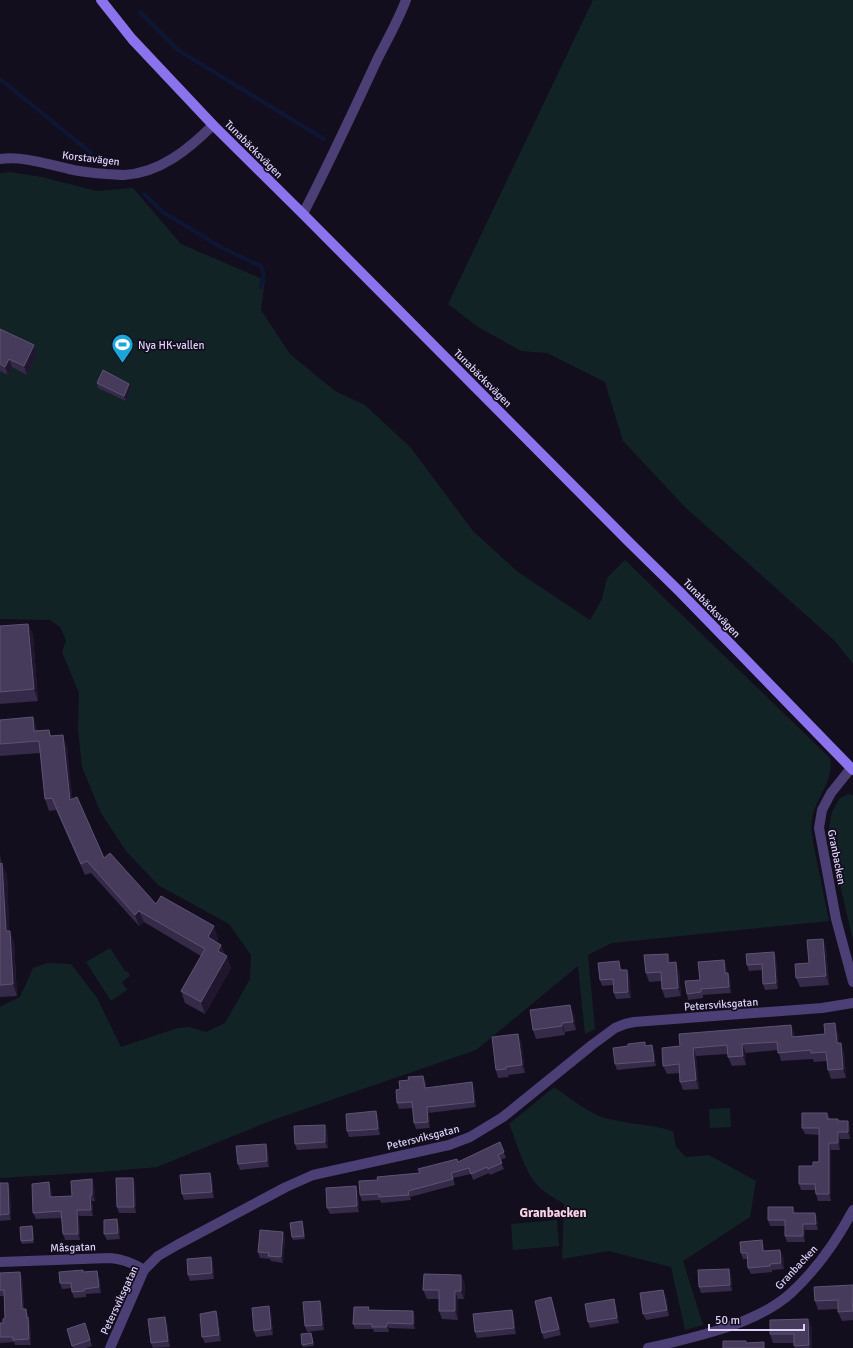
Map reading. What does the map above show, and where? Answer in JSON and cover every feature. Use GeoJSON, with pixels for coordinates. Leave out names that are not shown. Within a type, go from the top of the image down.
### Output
{"type":"FeatureCollection","features":[{"type":"Feature","properties":{"kind":"street","name":"Tunabäcksvägen"},"geometry":{"type":"LineString","coordinates":[[101,0],[132,39],[213,125],[618,532],[680,592],[852,769]]}},
{"type":"Feature","properties":{"kind":"street"},"geometry":{"type":"LineString","coordinates":[[303,214],[338,145],[400,16],[406,0]]}},
{"type":"Feature","properties":{"kind":"street","name":"Korstavägen"},"geometry":{"type":"LineString","coordinates":[[0,159],[11,158],[33,160],[72,170],[92,173],[124,174],[144,171],[164,164],[194,143],[213,125]]}},
{"type":"Feature","properties":{"kind":"street","name":"Granbacken"},"geometry":{"type":"LineString","coordinates":[[852,769],[831,794],[822,810],[819,828],[836,919],[853,982]]}},
{"type":"Feature","properties":{"kind":"street","name":"Petersviksgatan"},"geometry":{"type":"LineString","coordinates":[[110,1348],[144,1270],[158,1256],[266,1197],[313,1175],[449,1145],[470,1137],[503,1117],[615,1028],[625,1024],[822,1008],[853,1003]]}},
{"type":"Feature","properties":{"kind":"street","name":"Granbacken"},"geometry":{"type":"LineString","coordinates":[[648,1348],[700,1337],[755,1316],[769,1308],[791,1293],[815,1266],[842,1230],[853,1210]]}},
{"type":"Feature","properties":{"kind":"street","name":"Måsgatan"},"geometry":{"type":"LineString","coordinates":[[0,1262],[110,1258],[128,1261],[144,1270]]}},
{"type":"Feature","properties":{"kind":"shaded area"},"geometry":{"type":"Polygon","coordinates":[[[593,0],[853,0],[853,664],[835,641],[685,507],[623,441],[605,382],[547,353],[521,351],[478,327],[448,304],[593,0]]]}},
{"type":"Feature","properties":{"kind":"shaded area"},"geometry":{"type":"Polygon","coordinates":[[[10,172],[42,177],[97,191],[133,188],[181,244],[265,280],[261,310],[290,354],[335,391],[365,405],[411,448],[473,531],[518,572],[590,620],[602,599],[607,578],[625,560],[830,758],[831,767],[827,782],[817,803],[812,819],[812,834],[829,921],[612,943],[588,955],[595,1029],[585,1034],[578,966],[476,1050],[270,1121],[157,1167],[0,1178],[0,1008],[1,1006],[20,997],[33,968],[48,963],[71,964],[97,998],[121,1047],[178,1028],[190,1027],[206,1032],[225,1023],[250,979],[251,955],[229,924],[158,885],[126,851],[101,813],[82,767],[78,729],[79,693],[62,652],[66,641],[61,628],[50,620],[0,619],[0,173],[10,172]]]}},
{"type":"Feature","properties":{"kind":"shaded area"},"geometry":{"type":"Polygon","coordinates":[[[848,794],[853,795],[853,940],[831,847],[829,827],[832,812],[839,799],[848,794]]]}},
{"type":"Feature","properties":{"kind":"shaded area"},"geometry":{"type":"Polygon","coordinates":[[[110,948],[130,976],[122,982],[127,990],[111,1001],[86,962],[110,948]]]}},
{"type":"Feature","properties":{"kind":"shaded area"},"geometry":{"type":"Polygon","coordinates":[[[554,1087],[599,1116],[673,1131],[676,1147],[686,1157],[709,1155],[756,1181],[750,1217],[683,1261],[703,1325],[685,1330],[671,1267],[609,1251],[562,1259],[564,1204],[544,1191],[533,1180],[525,1165],[509,1124],[554,1087]]]}},
{"type":"Feature","properties":{"kind":"shaded area"},"geometry":{"type":"Polygon","coordinates":[[[730,1108],[731,1127],[710,1128],[709,1109],[730,1108]]]}},
{"type":"Feature","properties":{"kind":"shaded area"},"geometry":{"type":"Polygon","coordinates":[[[557,1220],[559,1246],[513,1250],[511,1224],[557,1220]]]}},
{"type":"Feature","properties":{"kind":"building"},"geometry":{"type":"Polygon","coordinates":[[[0,329],[34,345],[24,366],[9,359],[5,367],[0,364],[0,329]]]}},
{"type":"Feature","properties":{"kind":"building"},"geometry":{"type":"Polygon","coordinates":[[[103,370],[129,384],[124,396],[97,383],[103,370]]]}},
{"type":"Feature","properties":{"kind":"building"},"geometry":{"type":"Polygon","coordinates":[[[28,624],[34,689],[0,692],[0,626],[28,624]]]}},
{"type":"Feature","properties":{"kind":"building"},"geometry":{"type":"Polygon","coordinates":[[[33,717],[34,731],[49,730],[50,736],[63,735],[70,800],[77,797],[104,858],[110,853],[156,904],[161,896],[214,926],[208,937],[221,945],[218,951],[227,956],[201,1002],[181,991],[205,949],[139,911],[135,915],[87,861],[81,864],[52,798],[45,799],[39,741],[0,744],[0,720],[33,717]]]}},
{"type":"Feature","properties":{"kind":"building"},"geometry":{"type":"Polygon","coordinates":[[[2,863],[6,931],[10,931],[13,984],[0,985],[0,864],[2,863]]]}},
{"type":"Feature","properties":{"kind":"building"},"geometry":{"type":"Polygon","coordinates":[[[823,939],[826,976],[796,978],[795,964],[809,963],[807,940],[823,939]]]}},
{"type":"Feature","properties":{"kind":"building"},"geometry":{"type":"Polygon","coordinates":[[[774,952],[776,983],[763,984],[762,964],[747,965],[746,954],[774,952]]]}},
{"type":"Feature","properties":{"kind":"building"},"geometry":{"type":"Polygon","coordinates":[[[668,954],[668,963],[676,962],[678,988],[662,989],[661,972],[646,973],[644,955],[668,954]]]}},
{"type":"Feature","properties":{"kind":"building"},"geometry":{"type":"Polygon","coordinates":[[[724,960],[725,973],[728,973],[729,987],[701,989],[701,992],[687,994],[685,981],[700,980],[698,962],[724,960]]]}},
{"type":"Feature","properties":{"kind":"building"},"geometry":{"type":"Polygon","coordinates":[[[619,961],[620,970],[627,970],[628,992],[614,993],[613,979],[600,980],[598,963],[619,961]]]}},
{"type":"Feature","properties":{"kind":"building"},"geometry":{"type":"Polygon","coordinates":[[[570,1005],[573,1022],[562,1023],[562,1026],[533,1030],[530,1010],[570,1005]]]}},
{"type":"Feature","properties":{"kind":"building"},"geometry":{"type":"Polygon","coordinates":[[[835,1023],[837,1043],[841,1043],[843,1069],[828,1070],[826,1052],[811,1053],[811,1050],[778,1053],[777,1042],[742,1044],[743,1056],[728,1057],[727,1045],[693,1048],[696,1080],[680,1082],[679,1064],[663,1066],[662,1048],[680,1046],[679,1034],[791,1025],[792,1037],[825,1034],[824,1024],[835,1023]]]}},
{"type":"Feature","properties":{"kind":"building"},"geometry":{"type":"Polygon","coordinates":[[[518,1034],[522,1065],[496,1070],[492,1037],[518,1034]]]}},
{"type":"Feature","properties":{"kind":"building"},"geometry":{"type":"Polygon","coordinates":[[[645,1042],[645,1046],[652,1045],[654,1061],[615,1064],[613,1048],[645,1042]]]}},
{"type":"Feature","properties":{"kind":"building"},"geometry":{"type":"Polygon","coordinates":[[[423,1076],[425,1088],[472,1082],[474,1102],[427,1107],[428,1122],[414,1123],[412,1102],[397,1103],[396,1090],[400,1089],[399,1081],[409,1080],[408,1077],[423,1076]]]}},
{"type":"Feature","properties":{"kind":"building"},"geometry":{"type":"Polygon","coordinates":[[[376,1111],[378,1129],[347,1131],[346,1114],[376,1111]]]}},
{"type":"Feature","properties":{"kind":"building"},"geometry":{"type":"Polygon","coordinates":[[[802,1113],[827,1113],[827,1119],[848,1121],[848,1132],[838,1132],[838,1143],[829,1143],[829,1194],[816,1194],[815,1184],[799,1184],[799,1166],[813,1166],[813,1162],[819,1162],[819,1128],[802,1128],[802,1113]]]}},
{"type":"Feature","properties":{"kind":"building"},"geometry":{"type":"Polygon","coordinates":[[[325,1125],[325,1142],[295,1144],[294,1126],[325,1125]]]}},
{"type":"Feature","properties":{"kind":"building"},"geometry":{"type":"Polygon","coordinates":[[[500,1142],[504,1152],[498,1155],[502,1163],[488,1169],[487,1167],[471,1174],[469,1168],[451,1173],[453,1179],[408,1191],[409,1195],[379,1197],[379,1194],[360,1195],[359,1181],[378,1180],[377,1177],[420,1173],[418,1169],[457,1159],[458,1162],[500,1142]]]}},
{"type":"Feature","properties":{"kind":"building"},"geometry":{"type":"Polygon","coordinates":[[[266,1144],[267,1161],[238,1164],[236,1146],[266,1144]]]}},
{"type":"Feature","properties":{"kind":"building"},"geometry":{"type":"Polygon","coordinates":[[[210,1173],[212,1192],[182,1194],[180,1175],[210,1173]]]}},
{"type":"Feature","properties":{"kind":"building"},"geometry":{"type":"Polygon","coordinates":[[[116,1178],[133,1178],[134,1207],[117,1207],[116,1178]]]}},
{"type":"Feature","properties":{"kind":"building"},"geometry":{"type":"Polygon","coordinates":[[[92,1179],[92,1195],[90,1195],[91,1210],[77,1210],[78,1234],[63,1234],[61,1211],[33,1213],[32,1184],[49,1182],[50,1197],[72,1196],[71,1181],[92,1179]]]}},
{"type":"Feature","properties":{"kind":"building"},"geometry":{"type":"Polygon","coordinates":[[[0,1183],[8,1183],[9,1214],[0,1215],[0,1183]]]}},
{"type":"Feature","properties":{"kind":"building"},"geometry":{"type":"Polygon","coordinates":[[[356,1186],[357,1206],[327,1208],[326,1188],[356,1186]]]}},
{"type":"Feature","properties":{"kind":"building"},"geometry":{"type":"Polygon","coordinates":[[[768,1207],[793,1207],[793,1213],[815,1213],[816,1224],[803,1224],[803,1236],[785,1236],[785,1220],[768,1220],[768,1207]]]}},
{"type":"Feature","properties":{"kind":"building"},"geometry":{"type":"Polygon","coordinates":[[[117,1219],[118,1233],[104,1234],[104,1220],[117,1219]]]}},
{"type":"Feature","properties":{"kind":"building"},"geometry":{"type":"Polygon","coordinates":[[[302,1221],[304,1236],[292,1237],[290,1223],[302,1221]]]}},
{"type":"Feature","properties":{"kind":"building"},"geometry":{"type":"Polygon","coordinates":[[[32,1226],[33,1240],[21,1241],[20,1227],[32,1226]]]}},
{"type":"Feature","properties":{"kind":"building"},"geometry":{"type":"Polygon","coordinates":[[[260,1230],[283,1232],[281,1257],[268,1256],[269,1253],[258,1252],[260,1230]]]}},
{"type":"Feature","properties":{"kind":"building"},"geometry":{"type":"Polygon","coordinates":[[[762,1240],[763,1251],[780,1250],[781,1263],[770,1264],[770,1266],[748,1268],[747,1253],[741,1253],[740,1242],[762,1240]]]}},
{"type":"Feature","properties":{"kind":"building"},"geometry":{"type":"Polygon","coordinates":[[[211,1257],[212,1273],[188,1275],[187,1259],[211,1257]]]}},
{"type":"Feature","properties":{"kind":"building"},"geometry":{"type":"Polygon","coordinates":[[[729,1269],[730,1285],[699,1287],[698,1270],[729,1269]]]}},
{"type":"Feature","properties":{"kind":"building"},"geometry":{"type":"Polygon","coordinates":[[[83,1270],[83,1272],[97,1271],[99,1287],[84,1289],[84,1291],[72,1292],[71,1283],[60,1283],[59,1272],[83,1270]]]}},
{"type":"Feature","properties":{"kind":"building"},"geometry":{"type":"Polygon","coordinates":[[[20,1272],[22,1309],[26,1309],[27,1318],[28,1317],[29,1339],[13,1340],[13,1337],[0,1337],[0,1323],[3,1323],[3,1319],[5,1318],[4,1290],[0,1290],[0,1273],[20,1272]]]}},
{"type":"Feature","properties":{"kind":"building"},"geometry":{"type":"Polygon","coordinates":[[[424,1274],[461,1275],[461,1291],[455,1291],[455,1311],[439,1311],[439,1290],[423,1290],[424,1274]]]}},
{"type":"Feature","properties":{"kind":"building"},"geometry":{"type":"Polygon","coordinates":[[[853,1285],[853,1311],[838,1312],[838,1300],[815,1301],[814,1287],[853,1285]]]}},
{"type":"Feature","properties":{"kind":"building"},"geometry":{"type":"Polygon","coordinates":[[[663,1290],[667,1310],[643,1314],[640,1293],[663,1290]]]}},
{"type":"Feature","properties":{"kind":"building"},"geometry":{"type":"Polygon","coordinates":[[[551,1297],[559,1329],[542,1333],[535,1301],[551,1297]]]}},
{"type":"Feature","properties":{"kind":"building"},"geometry":{"type":"Polygon","coordinates":[[[614,1299],[617,1318],[588,1322],[585,1304],[614,1299]]]}},
{"type":"Feature","properties":{"kind":"building"},"geometry":{"type":"Polygon","coordinates":[[[320,1301],[322,1325],[305,1326],[303,1302],[320,1301]]]}},
{"type":"Feature","properties":{"kind":"building"},"geometry":{"type":"Polygon","coordinates":[[[269,1306],[271,1329],[254,1331],[252,1308],[269,1306]]]}},
{"type":"Feature","properties":{"kind":"building"},"geometry":{"type":"Polygon","coordinates":[[[354,1307],[369,1307],[368,1310],[413,1311],[413,1324],[387,1323],[387,1327],[372,1327],[372,1324],[353,1324],[354,1307]]]}},
{"type":"Feature","properties":{"kind":"building"},"geometry":{"type":"Polygon","coordinates":[[[512,1310],[514,1328],[475,1332],[473,1314],[512,1310]]]}},
{"type":"Feature","properties":{"kind":"building"},"geometry":{"type":"Polygon","coordinates":[[[216,1311],[219,1335],[202,1337],[200,1314],[216,1311]]]}},
{"type":"Feature","properties":{"kind":"building"},"geometry":{"type":"Polygon","coordinates":[[[165,1317],[168,1341],[151,1343],[148,1319],[165,1317]]]}},
{"type":"Feature","properties":{"kind":"building"},"geometry":{"type":"Polygon","coordinates":[[[808,1319],[809,1345],[794,1346],[794,1334],[770,1334],[770,1320],[808,1319]]]}},
{"type":"Feature","properties":{"kind":"building"},"geometry":{"type":"Polygon","coordinates":[[[85,1323],[90,1340],[72,1346],[67,1329],[85,1323]]]}},
{"type":"Feature","properties":{"kind":"building"},"geometry":{"type":"Polygon","coordinates":[[[311,1333],[313,1343],[302,1345],[301,1334],[311,1333]]]}},
{"type":"Feature","properties":{"kind":"building"},"geometry":{"type":"Polygon","coordinates":[[[723,1341],[746,1341],[746,1343],[764,1342],[764,1348],[723,1348],[723,1341]]]}},
{"type":"Feature","properties":{"kind":"waterway"},"geometry":{"type":"LineString","coordinates":[[140,12],[178,50],[324,139]]}},
{"type":"Feature","properties":{"kind":"waterway"},"geometry":{"type":"LineString","coordinates":[[0,79],[91,153]]}},
{"type":"Feature","properties":{"kind":"waterway"},"geometry":{"type":"LineString","coordinates":[[144,194],[163,212],[222,248],[261,266],[264,274],[261,287]]}},
{"type":"Feature","properties":{"kind":"place","name":"Nya HK-vallen"},"geometry":{"type":"Point","coordinates":[122,364]}},
{"type":"Feature","properties":{"kind":"district","name":"Granbacken"},"geometry":{"type":"Point","coordinates":[553,1212]}}]}
